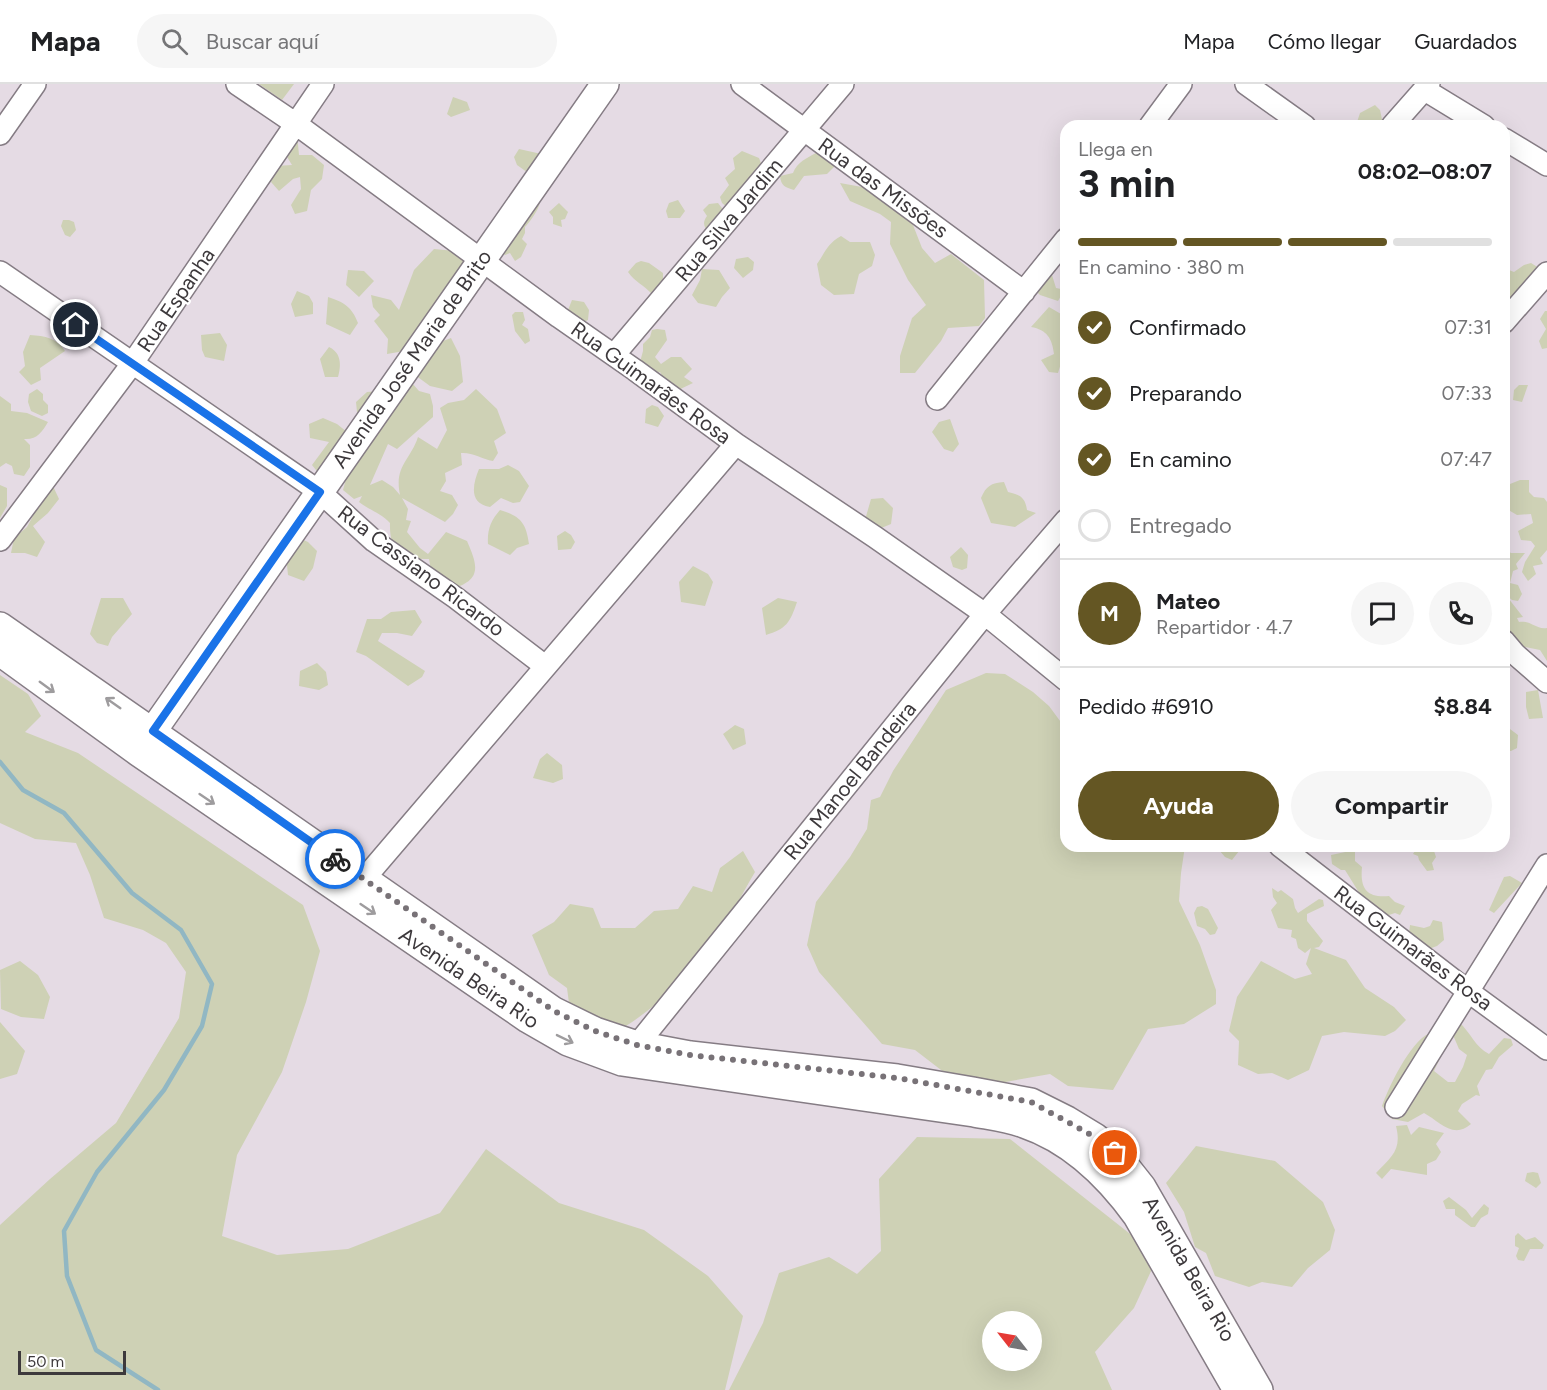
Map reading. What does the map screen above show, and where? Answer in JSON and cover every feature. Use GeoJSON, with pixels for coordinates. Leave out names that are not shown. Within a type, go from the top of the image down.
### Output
{"type":"FeatureCollection","features":[{"type":"Feature","properties":{"kind":"main road","name":"Avenida José Maria de Brito"},"geometry":{"type":"LineString","coordinates":[[145,742],[605,84]]}},
{"type":"Feature","properties":{"kind":"main road","name":"Avenida Beira Rio"},"geometry":{"type":"LineString","coordinates":[[0,626],[145,742],[528,1019],[568,1042],[622,1062],[1031,1102],[1095,1137],[1115,1153],[1142,1187],[1259,1390]]}},
{"type":"Feature","properties":{"kind":"main road","name":"Avenida Beira Rio"},"geometry":{"type":"LineString","coordinates":[[0,652],[364,879],[554,1011],[595,1031],[637,1045],[895,1090],[974,1113],[1023,1123],[1045,1133],[1070,1148],[1122,1194],[1137,1216],[1237,1390]]}},
{"type":"Feature","properties":{"kind":"street"},"geometry":{"type":"LineString","coordinates":[[0,134],[34,84]]}},
{"type":"Feature","properties":{"kind":"street","name":"Rua Guimarães Rosa"},"geometry":{"type":"LineString","coordinates":[[237,84],[296,124],[736,444],[985,614],[1060,675]]}},
{"type":"Feature","properties":{"kind":"street","name":"Rua Espanha"},"geometry":{"type":"LineString","coordinates":[[0,540],[132,364],[323,84]]}},
{"type":"Feature","properties":{"kind":"street","name":"Rua das Missões"},"geometry":{"type":"LineString","coordinates":[[742,84],[1024,292]]}},
{"type":"Feature","properties":{"kind":"street","name":"Rua Silva Jardim"},"geometry":{"type":"LineString","coordinates":[[614,355],[843,84]]}},
{"type":"Feature","properties":{"kind":"street"},"geometry":{"type":"LineString","coordinates":[[1154,120],[1180,84]]}},
{"type":"Feature","properties":{"kind":"street"},"geometry":{"type":"LineString","coordinates":[[1246,84],[1297,120]]}},
{"type":"Feature","properties":{"kind":"street"},"geometry":{"type":"LineString","coordinates":[[1397,120],[1427,87],[1475,120]]}},
{"type":"Feature","properties":{"kind":"street"},"geometry":{"type":"LineString","coordinates":[[1510,143],[1547,165]]}},
{"type":"Feature","properties":{"kind":"street"},"geometry":{"type":"LineString","coordinates":[[937,399],[1060,247]]}},
{"type":"Feature","properties":{"kind":"street","name":"Rua Cassiano Ricardo"},"geometry":{"type":"LineString","coordinates":[[0,272],[320,492],[374,541],[456,598],[545,666]]}},
{"type":"Feature","properties":{"kind":"street"},"geometry":{"type":"LineString","coordinates":[[1510,315],[1547,273]]}},
{"type":"Feature","properties":{"kind":"street"},"geometry":{"type":"LineString","coordinates":[[364,879],[736,444]]}},
{"type":"Feature","properties":{"kind":"street","name":"Rua Manoel Bandeira"},"geometry":{"type":"LineString","coordinates":[[637,1045],[985,614],[1060,527]]}},
{"type":"Feature","properties":{"kind":"street"},"geometry":{"type":"LineString","coordinates":[[1510,654],[1547,682]]}},
{"type":"Feature","properties":{"kind":"street","name":"Rua Guimarães Rosa"},"geometry":{"type":"LineString","coordinates":[[1288,852],[1469,992],[1547,1049]]}},
{"type":"Feature","properties":{"kind":"street"},"geometry":{"type":"LineString","coordinates":[[1396,1107],[1547,865]]}},
{"type":"Feature","properties":{"kind":"green space"},"geometry":{"type":"Polygon","coordinates":[[[259,84],[294,84],[282,100],[259,84]]]}},
{"type":"Feature","properties":{"kind":"green space"},"geometry":{"type":"Polygon","coordinates":[[[453,97],[467,102],[470,110],[451,117],[447,114],[453,97]]]}},
{"type":"Feature","properties":{"kind":"green space"},"geometry":{"type":"Polygon","coordinates":[[[1375,105],[1380,110],[1382,120],[1358,120],[1360,113],[1375,105]]]}},
{"type":"Feature","properties":{"kind":"green space"},"geometry":{"type":"Polygon","coordinates":[[[297,134],[299,155],[312,155],[324,165],[322,179],[311,190],[307,211],[295,214],[291,205],[301,189],[300,177],[293,179],[279,191],[271,182],[275,166],[292,165],[284,152],[297,134]]]}},
{"type":"Feature","properties":{"kind":"green space"},"geometry":{"type":"Polygon","coordinates":[[[519,149],[546,155],[531,175],[517,165],[514,157],[519,149]]]}},
{"type":"Feature","properties":{"kind":"green space"},"geometry":{"type":"Polygon","coordinates":[[[742,151],[759,158],[762,166],[728,208],[722,203],[720,197],[729,185],[725,178],[735,169],[733,158],[742,151]]]}},
{"type":"Feature","properties":{"kind":"green space"},"geometry":{"type":"Polygon","coordinates":[[[816,153],[831,158],[835,166],[827,174],[804,176],[794,190],[784,186],[780,176],[793,173],[800,163],[816,153]]]}},
{"type":"Feature","properties":{"kind":"green space"},"geometry":{"type":"Polygon","coordinates":[[[840,183],[862,187],[885,201],[913,225],[922,248],[935,263],[951,254],[984,280],[985,318],[979,326],[948,328],[941,341],[915,373],[900,373],[900,356],[912,318],[926,305],[908,280],[890,244],[891,222],[880,214],[850,201],[840,183]]]}},
{"type":"Feature","properties":{"kind":"green space"},"geometry":{"type":"Polygon","coordinates":[[[535,195],[540,202],[525,227],[522,239],[527,244],[521,257],[515,261],[510,253],[505,255],[498,251],[535,195]]]}},
{"type":"Feature","properties":{"kind":"green space"},"geometry":{"type":"Polygon","coordinates":[[[678,200],[685,211],[680,218],[668,218],[666,211],[669,203],[678,200]]]}},
{"type":"Feature","properties":{"kind":"green space"},"geometry":{"type":"Polygon","coordinates":[[[559,203],[568,212],[565,219],[561,220],[562,227],[553,224],[553,217],[549,212],[559,203]]]}},
{"type":"Feature","properties":{"kind":"green space"},"geometry":{"type":"Polygon","coordinates":[[[718,203],[725,212],[708,232],[704,224],[707,216],[703,210],[709,204],[718,203]]]}},
{"type":"Feature","properties":{"kind":"green space"},"geometry":{"type":"Polygon","coordinates":[[[63,220],[74,222],[76,230],[70,237],[65,235],[61,226],[63,220]]]}},
{"type":"Feature","properties":{"kind":"green space"},"geometry":{"type":"Polygon","coordinates":[[[841,236],[850,242],[870,242],[875,255],[872,266],[859,274],[854,294],[834,295],[821,285],[817,264],[830,245],[841,236]]]}},
{"type":"Feature","properties":{"kind":"green space"},"geometry":{"type":"Polygon","coordinates":[[[434,249],[455,251],[473,271],[410,350],[387,354],[388,339],[374,321],[380,315],[373,307],[371,295],[391,300],[399,310],[414,270],[434,249]]]}},
{"type":"Feature","properties":{"kind":"green space"},"geometry":{"type":"Polygon","coordinates":[[[748,257],[754,262],[753,270],[743,278],[734,268],[736,259],[748,257]]]}},
{"type":"Feature","properties":{"kind":"green space"},"geometry":{"type":"Polygon","coordinates":[[[641,261],[649,263],[663,273],[663,281],[669,286],[652,294],[634,278],[628,272],[641,261]]]}},
{"type":"Feature","properties":{"kind":"green space"},"geometry":{"type":"Polygon","coordinates":[[[1048,262],[1056,288],[1060,289],[1060,298],[1058,301],[1040,295],[1030,285],[1048,262]]]}},
{"type":"Feature","properties":{"kind":"green space"},"geometry":{"type":"Polygon","coordinates":[[[1531,263],[1547,273],[1510,312],[1510,270],[1514,272],[1531,263]]]}},
{"type":"Feature","properties":{"kind":"green space"},"geometry":{"type":"Polygon","coordinates":[[[702,269],[719,270],[730,288],[716,307],[698,303],[692,295],[700,280],[702,269]]]}},
{"type":"Feature","properties":{"kind":"green space"},"geometry":{"type":"Polygon","coordinates":[[[348,270],[364,271],[374,281],[359,297],[346,285],[348,270]]]}},
{"type":"Feature","properties":{"kind":"green space"},"geometry":{"type":"Polygon","coordinates":[[[297,291],[309,296],[313,303],[313,314],[295,317],[291,304],[297,291]]]}},
{"type":"Feature","properties":{"kind":"green space"},"geometry":{"type":"Polygon","coordinates":[[[328,297],[343,303],[353,313],[358,323],[350,335],[326,324],[328,297]]]}},
{"type":"Feature","properties":{"kind":"green space"},"geometry":{"type":"Polygon","coordinates":[[[572,300],[584,302],[589,310],[588,320],[580,324],[566,315],[572,300]]]}},
{"type":"Feature","properties":{"kind":"green space"},"geometry":{"type":"Polygon","coordinates":[[[1049,307],[1060,313],[1058,373],[1049,372],[1041,360],[1054,354],[1050,339],[1041,330],[1031,327],[1049,307]]]}},
{"type":"Feature","properties":{"kind":"green space"},"geometry":{"type":"Polygon","coordinates":[[[1547,311],[1547,348],[1542,349],[1539,341],[1546,329],[1540,319],[1547,311]]]}},
{"type":"Feature","properties":{"kind":"green space"},"geometry":{"type":"Polygon","coordinates":[[[515,312],[523,312],[525,320],[522,325],[528,329],[530,341],[525,344],[515,331],[512,315],[515,312]]]}},
{"type":"Feature","properties":{"kind":"green space"},"geometry":{"type":"Polygon","coordinates":[[[652,330],[665,330],[667,340],[655,357],[661,364],[671,357],[681,357],[692,369],[684,377],[693,383],[672,393],[660,372],[649,376],[640,362],[643,344],[650,337],[652,330]]]}},
{"type":"Feature","properties":{"kind":"green space"},"geometry":{"type":"Polygon","coordinates":[[[220,333],[227,345],[224,361],[205,357],[201,335],[220,333]]]}},
{"type":"Feature","properties":{"kind":"green space"},"geometry":{"type":"Polygon","coordinates":[[[30,335],[50,339],[58,343],[65,351],[40,368],[41,380],[31,385],[19,372],[25,366],[23,352],[30,335]]]}},
{"type":"Feature","properties":{"kind":"green space"},"geometry":{"type":"Polygon","coordinates":[[[451,338],[460,356],[463,382],[452,391],[430,386],[415,375],[435,344],[451,338]]]}},
{"type":"Feature","properties":{"kind":"green space"},"geometry":{"type":"Polygon","coordinates":[[[329,347],[338,356],[340,364],[338,377],[325,377],[320,359],[329,347]]]}},
{"type":"Feature","properties":{"kind":"green space"},"geometry":{"type":"Polygon","coordinates":[[[412,383],[419,391],[430,394],[433,417],[397,449],[388,444],[370,485],[382,480],[400,495],[401,470],[418,437],[437,449],[447,430],[440,408],[448,403],[464,400],[476,389],[497,409],[506,433],[494,441],[498,453],[493,461],[461,453],[462,465],[445,473],[446,481],[440,491],[452,495],[458,505],[445,522],[402,498],[408,509],[406,520],[411,521],[407,532],[428,554],[446,532],[467,541],[474,558],[475,571],[469,581],[452,589],[431,571],[429,559],[411,557],[399,552],[392,541],[390,523],[359,502],[362,496],[354,499],[343,490],[350,464],[367,423],[357,412],[356,402],[367,392],[390,390],[412,383]]]}},
{"type":"Feature","properties":{"kind":"green space"},"geometry":{"type":"Polygon","coordinates":[[[1519,385],[1528,385],[1522,402],[1513,400],[1514,390],[1519,385]]]}},
{"type":"Feature","properties":{"kind":"green space"},"geometry":{"type":"Polygon","coordinates":[[[37,389],[43,394],[43,400],[48,405],[48,413],[42,416],[31,411],[28,402],[29,394],[37,389]]]}},
{"type":"Feature","properties":{"kind":"green space"},"geometry":{"type":"Polygon","coordinates":[[[0,396],[11,404],[11,411],[27,413],[48,422],[36,437],[24,439],[30,445],[30,467],[24,476],[14,474],[12,466],[6,463],[0,467],[0,396]]]}},
{"type":"Feature","properties":{"kind":"green space"},"geometry":{"type":"Polygon","coordinates":[[[652,405],[658,407],[664,416],[658,427],[645,423],[646,409],[652,405]]]}},
{"type":"Feature","properties":{"kind":"green space"},"geometry":{"type":"Polygon","coordinates":[[[323,418],[337,424],[347,432],[324,480],[312,465],[329,442],[310,438],[309,424],[323,418]]]}},
{"type":"Feature","properties":{"kind":"green space"},"geometry":{"type":"Polygon","coordinates":[[[950,419],[959,444],[953,452],[944,449],[932,432],[939,422],[950,419]]]}},
{"type":"Feature","properties":{"kind":"green space"},"geometry":{"type":"Polygon","coordinates":[[[508,465],[519,471],[529,486],[520,502],[513,503],[501,498],[490,507],[483,505],[475,497],[474,492],[479,469],[499,469],[508,465]]]}},
{"type":"Feature","properties":{"kind":"green space"},"geometry":{"type":"Polygon","coordinates":[[[1520,480],[1529,480],[1529,492],[1534,497],[1544,498],[1547,502],[1547,550],[1540,558],[1543,564],[1533,566],[1536,574],[1528,581],[1522,572],[1535,546],[1531,541],[1521,540],[1518,531],[1533,523],[1531,514],[1517,515],[1510,511],[1510,484],[1520,480]]]}},
{"type":"Feature","properties":{"kind":"green space"},"geometry":{"type":"Polygon","coordinates":[[[1004,482],[1008,492],[1021,497],[1027,510],[1036,513],[1015,527],[991,523],[981,498],[990,486],[1004,482]]]}},
{"type":"Feature","properties":{"kind":"green space"},"geometry":{"type":"Polygon","coordinates":[[[52,484],[59,499],[33,526],[45,542],[37,557],[25,553],[11,553],[14,538],[27,527],[33,516],[32,500],[52,484]]]}},
{"type":"Feature","properties":{"kind":"green space"},"geometry":{"type":"Polygon","coordinates":[[[0,485],[7,488],[7,506],[0,518],[0,485]]]}},
{"type":"Feature","properties":{"kind":"green space"},"geometry":{"type":"Polygon","coordinates":[[[883,498],[893,508],[891,524],[879,529],[865,520],[871,499],[883,498]]]}},
{"type":"Feature","properties":{"kind":"green space"},"geometry":{"type":"Polygon","coordinates":[[[500,510],[521,521],[528,536],[529,544],[517,548],[510,555],[488,544],[490,526],[500,510]]]}},
{"type":"Feature","properties":{"kind":"green space"},"geometry":{"type":"Polygon","coordinates":[[[565,531],[575,542],[571,549],[558,550],[557,536],[565,531]]]}},
{"type":"Feature","properties":{"kind":"green space"},"geometry":{"type":"Polygon","coordinates":[[[299,538],[308,542],[317,551],[313,568],[304,581],[288,575],[286,556],[299,538]]]}},
{"type":"Feature","properties":{"kind":"green space"},"geometry":{"type":"Polygon","coordinates":[[[961,547],[968,555],[967,568],[962,570],[953,567],[950,557],[961,547]]]}},
{"type":"Feature","properties":{"kind":"green space"},"geometry":{"type":"Polygon","coordinates":[[[1510,552],[1525,553],[1516,564],[1518,569],[1513,571],[1510,583],[1510,552]]]}},
{"type":"Feature","properties":{"kind":"green space"},"geometry":{"type":"Polygon","coordinates":[[[693,566],[708,574],[713,582],[705,606],[681,602],[679,582],[693,566]]]}},
{"type":"Feature","properties":{"kind":"green space"},"geometry":{"type":"Polygon","coordinates":[[[1510,583],[1518,585],[1522,594],[1518,601],[1512,600],[1510,583]]]}},
{"type":"Feature","properties":{"kind":"green space"},"geometry":{"type":"Polygon","coordinates":[[[101,598],[123,598],[132,614],[112,637],[108,646],[97,643],[90,634],[101,598]]]}},
{"type":"Feature","properties":{"kind":"green space"},"geometry":{"type":"Polygon","coordinates":[[[778,598],[797,602],[786,624],[766,635],[762,608],[778,598]]]}},
{"type":"Feature","properties":{"kind":"green space"},"geometry":{"type":"Polygon","coordinates":[[[1510,600],[1523,617],[1517,618],[1519,622],[1547,628],[1547,661],[1540,650],[1520,646],[1510,633],[1510,600]]]}},
{"type":"Feature","properties":{"kind":"green space"},"geometry":{"type":"Polygon","coordinates":[[[415,610],[422,622],[412,636],[382,633],[378,641],[425,671],[422,677],[408,686],[366,656],[356,652],[367,619],[381,619],[391,612],[415,610]]]}},
{"type":"Feature","properties":{"kind":"green space"},"geometry":{"type":"Polygon","coordinates":[[[317,663],[326,672],[328,685],[319,690],[299,686],[300,671],[317,663]]]}},
{"type":"Feature","properties":{"kind":"green space"},"geometry":{"type":"Polygon","coordinates":[[[986,673],[1005,674],[1033,692],[1049,706],[1060,721],[1060,852],[1184,852],[1179,901],[1200,945],[1216,990],[1216,1004],[1184,1024],[1148,1029],[1113,1090],[1068,1086],[1050,1074],[1000,1083],[958,1083],[915,1050],[882,1044],[819,972],[807,945],[816,902],[850,857],[867,829],[871,800],[880,797],[893,771],[946,690],[986,673]]]}},
{"type":"Feature","properties":{"kind":"green space"},"geometry":{"type":"Polygon","coordinates":[[[0,675],[28,694],[41,716],[25,732],[78,753],[303,905],[320,951],[306,1002],[282,1072],[237,1155],[222,1236],[277,1255],[348,1249],[440,1213],[486,1149],[559,1203],[644,1230],[708,1276],[743,1316],[725,1390],[0,1390],[0,1225],[116,1123],[179,1018],[186,972],[166,943],[143,930],[104,918],[90,875],[76,843],[35,839],[0,823],[0,675]]]}},
{"type":"Feature","properties":{"kind":"green space"},"geometry":{"type":"Polygon","coordinates":[[[1538,690],[1543,718],[1529,719],[1526,692],[1538,690]]]}},
{"type":"Feature","properties":{"kind":"green space"},"geometry":{"type":"Polygon","coordinates":[[[735,725],[744,729],[746,744],[733,750],[723,734],[735,725]]]}},
{"type":"Feature","properties":{"kind":"green space"},"geometry":{"type":"Polygon","coordinates":[[[1510,729],[1518,735],[1517,748],[1511,751],[1510,729]]]}},
{"type":"Feature","properties":{"kind":"green space"},"geometry":{"type":"Polygon","coordinates":[[[547,753],[562,765],[563,779],[553,783],[533,778],[540,759],[547,753]]]}},
{"type":"Feature","properties":{"kind":"green space"},"geometry":{"type":"Polygon","coordinates":[[[743,851],[755,872],[710,948],[692,970],[660,1000],[626,1026],[599,1020],[569,1003],[567,988],[549,975],[532,935],[554,922],[570,904],[593,908],[601,928],[635,928],[654,911],[678,909],[693,886],[712,892],[720,868],[743,851]]]}},
{"type":"Feature","properties":{"kind":"green space"},"geometry":{"type":"Polygon","coordinates":[[[1221,852],[1238,852],[1232,860],[1221,852]]]}},
{"type":"Feature","properties":{"kind":"green space"},"geometry":{"type":"Polygon","coordinates":[[[1355,852],[1355,861],[1362,867],[1362,881],[1366,890],[1375,895],[1389,896],[1395,902],[1405,906],[1400,915],[1395,913],[1383,917],[1368,907],[1345,870],[1332,864],[1331,855],[1355,852]]]}},
{"type":"Feature","properties":{"kind":"green space"},"geometry":{"type":"Polygon","coordinates":[[[1414,852],[1434,852],[1436,857],[1432,863],[1434,870],[1427,871],[1418,856],[1413,854],[1414,852]]]}},
{"type":"Feature","properties":{"kind":"green space"},"geometry":{"type":"Polygon","coordinates":[[[1510,876],[1522,883],[1494,913],[1489,910],[1504,877],[1510,876]]]}},
{"type":"Feature","properties":{"kind":"green space"},"geometry":{"type":"Polygon","coordinates":[[[1272,888],[1278,892],[1281,890],[1293,899],[1298,913],[1319,899],[1323,900],[1324,906],[1307,914],[1307,921],[1323,941],[1319,947],[1314,948],[1346,960],[1365,988],[1394,1007],[1406,1020],[1395,1031],[1385,1036],[1344,1032],[1322,1036],[1309,1070],[1288,1080],[1272,1073],[1258,1074],[1238,1065],[1239,1041],[1229,1031],[1237,997],[1261,961],[1295,979],[1312,974],[1306,964],[1311,948],[1305,953],[1298,948],[1296,939],[1291,937],[1292,930],[1278,928],[1271,910],[1277,903],[1273,897],[1272,888]]]}},
{"type":"Feature","properties":{"kind":"green space"},"geometry":{"type":"Polygon","coordinates":[[[1202,906],[1208,909],[1218,928],[1215,934],[1210,935],[1205,929],[1197,926],[1194,913],[1197,907],[1202,906]]]}},
{"type":"Feature","properties":{"kind":"green space"},"geometry":{"type":"Polygon","coordinates":[[[1433,920],[1442,922],[1444,940],[1437,946],[1426,950],[1408,941],[1410,925],[1424,928],[1430,926],[1433,920]]]}},
{"type":"Feature","properties":{"kind":"green space"},"geometry":{"type":"Polygon","coordinates":[[[20,961],[38,975],[50,997],[44,1019],[21,1017],[1,1009],[0,970],[20,961]]]}},
{"type":"Feature","properties":{"kind":"green space"},"geometry":{"type":"Polygon","coordinates":[[[0,1022],[25,1051],[17,1074],[0,1079],[0,1022]]]}},
{"type":"Feature","properties":{"kind":"green space"},"geometry":{"type":"Polygon","coordinates":[[[1459,1022],[1480,1048],[1489,1054],[1504,1038],[1511,1039],[1513,1045],[1499,1057],[1492,1069],[1486,1070],[1477,1086],[1480,1096],[1476,1095],[1462,1104],[1458,1111],[1471,1124],[1458,1130],[1452,1130],[1424,1113],[1408,1122],[1392,1119],[1382,1106],[1385,1098],[1407,1055],[1428,1034],[1439,1040],[1445,1048],[1434,1071],[1448,1082],[1455,1082],[1467,1055],[1459,1049],[1453,1035],[1459,1022]]]}},
{"type":"Feature","properties":{"kind":"green space"},"geometry":{"type":"Polygon","coordinates":[[[1407,1125],[1411,1135],[1419,1127],[1444,1133],[1436,1144],[1441,1152],[1436,1160],[1427,1164],[1427,1175],[1391,1169],[1382,1179],[1376,1173],[1397,1147],[1396,1126],[1407,1125]]]}},
{"type":"Feature","properties":{"kind":"green space"},"geometry":{"type":"Polygon","coordinates":[[[917,1137],[1010,1139],[1158,1256],[1134,1308],[1095,1352],[1112,1390],[729,1390],[763,1323],[779,1273],[829,1257],[857,1274],[881,1251],[879,1179],[917,1137]]]}},
{"type":"Feature","properties":{"kind":"green space"},"geometry":{"type":"Polygon","coordinates":[[[1196,1146],[1275,1161],[1323,1202],[1335,1230],[1330,1250],[1308,1268],[1292,1287],[1262,1282],[1249,1287],[1215,1276],[1206,1253],[1195,1247],[1184,1212],[1166,1183],[1196,1146]]]}},
{"type":"Feature","properties":{"kind":"green space"},"geometry":{"type":"Polygon","coordinates":[[[1527,1173],[1538,1173],[1541,1183],[1536,1188],[1525,1181],[1527,1173]]]}},
{"type":"Feature","properties":{"kind":"green space"},"geometry":{"type":"Polygon","coordinates":[[[1449,1197],[1466,1210],[1472,1218],[1484,1204],[1489,1208],[1488,1214],[1481,1218],[1475,1227],[1471,1227],[1455,1215],[1455,1209],[1446,1209],[1443,1201],[1449,1197]]]}},
{"type":"Feature","properties":{"kind":"green space"},"geometry":{"type":"Polygon","coordinates":[[[1518,1233],[1526,1240],[1535,1237],[1544,1245],[1542,1249],[1530,1249],[1524,1261],[1518,1260],[1516,1256],[1519,1248],[1515,1246],[1515,1236],[1518,1233]]]}},
{"type":"Feature","properties":{"kind":"waterway"},"geometry":{"type":"LineString","coordinates":[[0,762],[23,790],[64,813],[132,893],[181,930],[212,984],[202,1026],[164,1090],[97,1172],[64,1231],[67,1276],[96,1350],[158,1390]]}},
{"type":"Feature","properties":{"kind":"way so far"},"geometry":{"type":"LineString","coordinates":[[335,859],[554,1011],[595,1031],[637,1045],[690,1055],[897,1078],[1031,1102],[1095,1137],[1115,1153]]}},
{"type":"Feature","properties":{"kind":"route"},"geometry":{"type":"LineString","coordinates":[[76,325],[320,492],[153,731],[335,859]]}}]}
